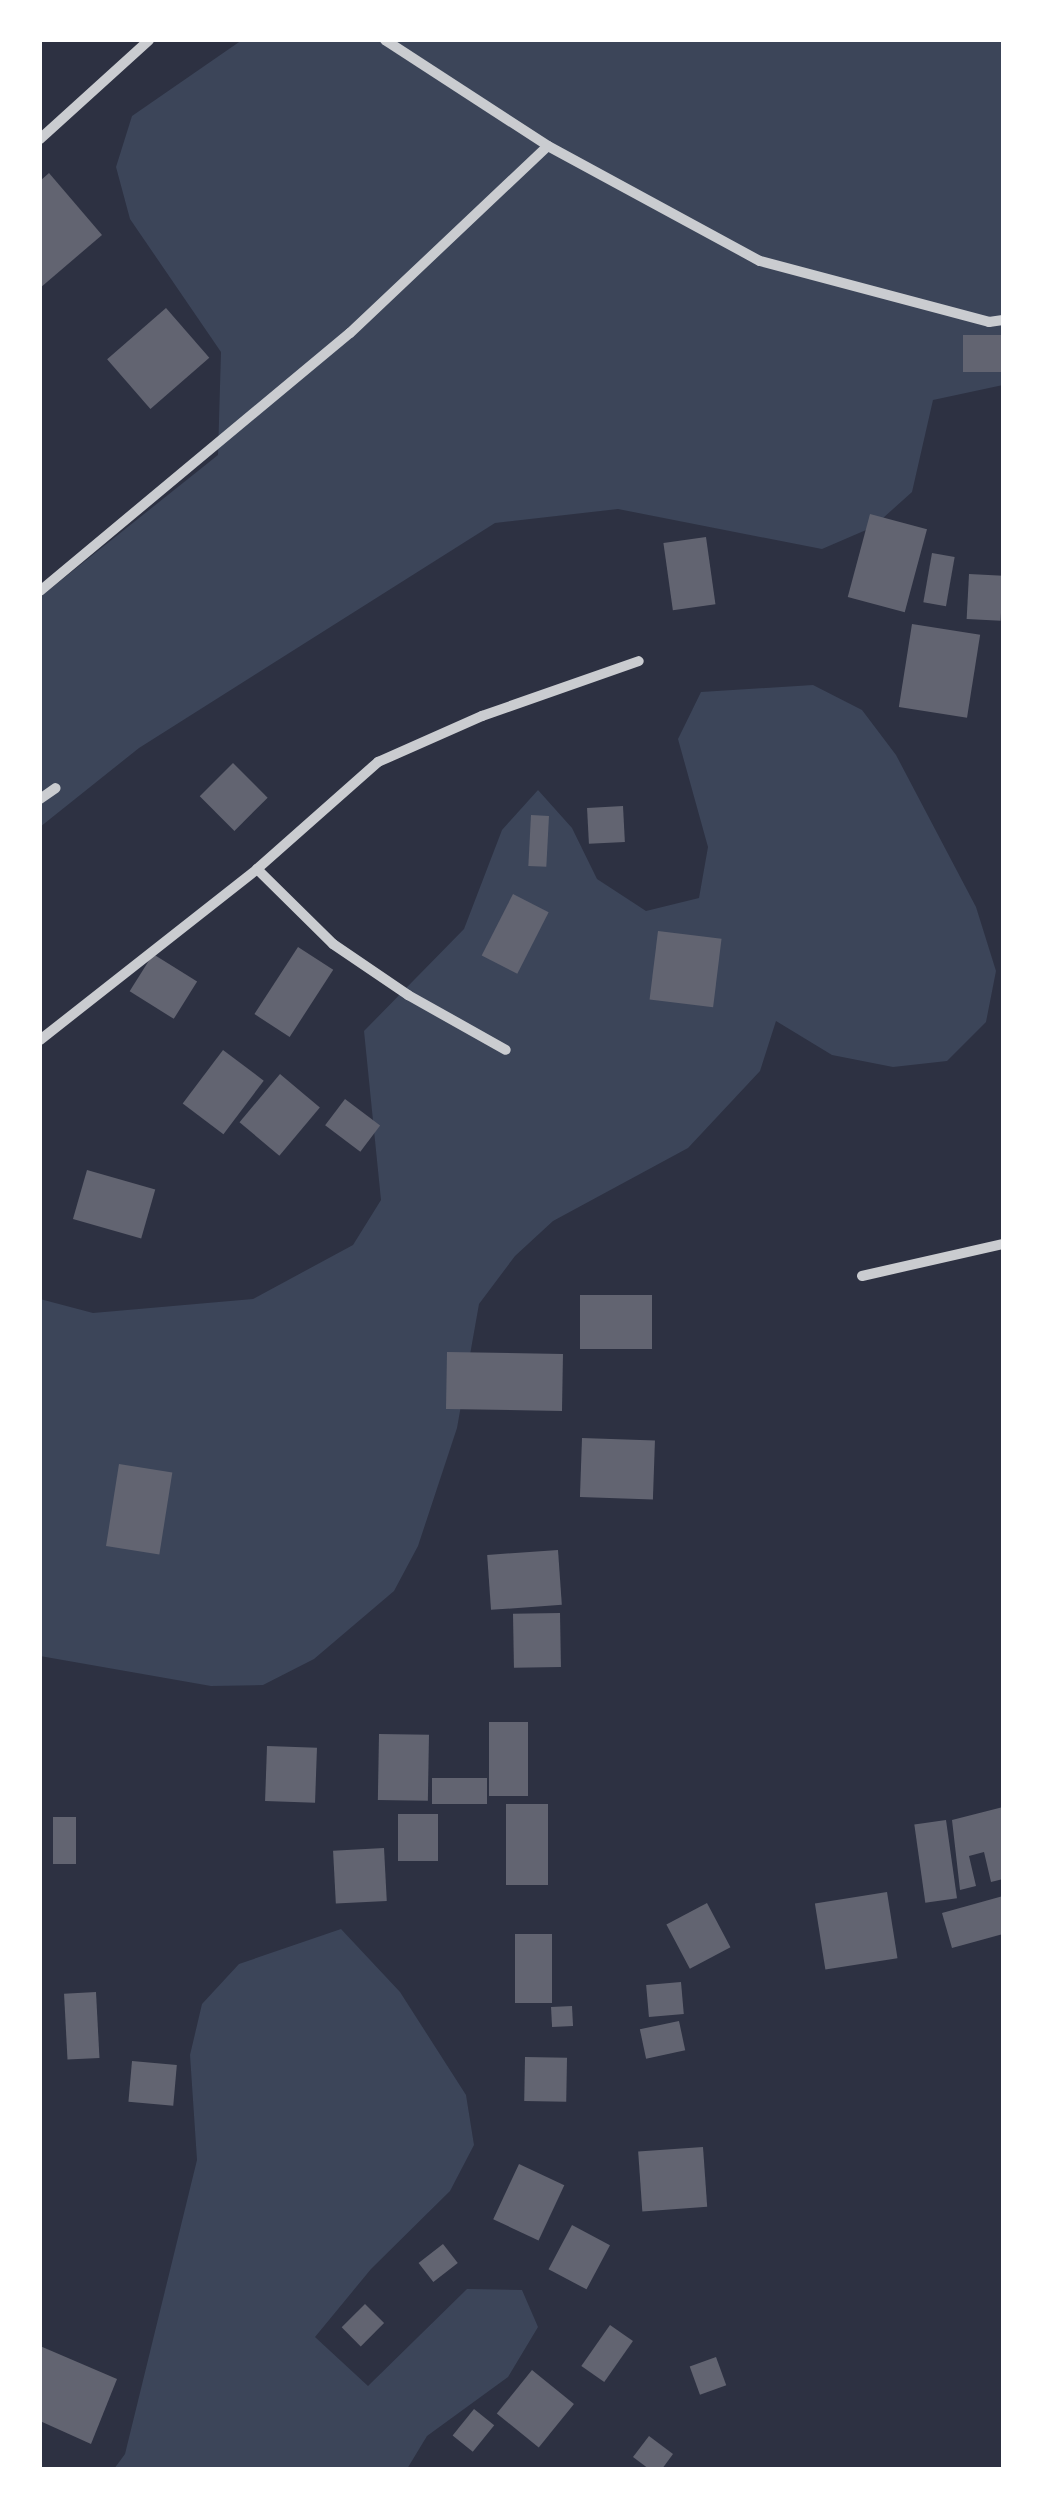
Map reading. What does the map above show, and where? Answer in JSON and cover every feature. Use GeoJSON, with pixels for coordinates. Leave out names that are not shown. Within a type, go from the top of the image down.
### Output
{"type":"FeatureCollection","features":[{"type":"Feature","properties":{"kind":"street"},"geometry":{"type":"LineString","coordinates":[[40,139],[149,40]]}},
{"type":"Feature","properties":{"kind":"street"},"geometry":{"type":"LineString","coordinates":[[385,40],[548,146],[760,261],[990,322],[1003,320]]}},
{"type":"Feature","properties":{"kind":"street"},"geometry":{"type":"LineString","coordinates":[[40,591],[350,333],[548,146]]}},
{"type":"Feature","properties":{"kind":"street"},"geometry":{"type":"LineString","coordinates":[[40,1040],[258,870],[378,762],[482,716],[638,661]]}},
{"type":"Feature","properties":{"kind":"street"},"geometry":{"type":"LineString","coordinates":[[40,799],[56,788]]}},
{"type":"Feature","properties":{"kind":"street"},"geometry":{"type":"LineString","coordinates":[[258,870],[333,944],[408,995],[506,1050]]}},
{"type":"Feature","properties":{"kind":"street"},"geometry":{"type":"LineString","coordinates":[[862,1276],[1003,1244]]}},
{"type":"Feature","properties":{"kind":"shaded area"},"geometry":{"type":"Polygon","coordinates":[[[242,40],[1003,40],[1003,385],[933,400],[912,492],[873,527],[822,549],[618,509],[495,523],[139,748],[40,827],[40,597],[218,455],[221,352],[130,219],[116,167],[132,116],[242,40]]]}},
{"type":"Feature","properties":{"kind":"shaded area"},"geometry":{"type":"Polygon","coordinates":[[[813,685],[862,710],[896,755],[976,907],[996,971],[986,1022],[947,1061],[893,1067],[832,1055],[776,1021],[760,1071],[688,1148],[553,1221],[515,1256],[479,1304],[457,1428],[418,1546],[394,1591],[314,1659],[263,1685],[211,1686],[40,1656],[40,1299],[93,1313],[253,1299],[353,1245],[381,1200],[364,1031],[464,929],[502,830],[538,790],[572,828],[597,879],[646,911],[699,898],[708,847],[678,739],[701,692],[813,685]]]}},
{"type":"Feature","properties":{"kind":"shaded area"},"geometry":{"type":"Polygon","coordinates":[[[341,1929],[400,1992],[466,2095],[474,2145],[450,2191],[371,2269],[315,2337],[368,2386],[467,2289],[522,2290],[538,2327],[508,2377],[427,2436],[407,2469],[114,2469],[125,2454],[197,2160],[190,2055],[202,2004],[239,1964],[341,1929]]]}},
{"type":"Feature","properties":{"kind":"building"},"geometry":{"type":"Polygon","coordinates":[[[49,173],[102,235],[40,288],[40,181],[49,173]]]}},
{"type":"Feature","properties":{"kind":"building"},"geometry":{"type":"Polygon","coordinates":[[[166,308],[209,358],[150,409],[107,359],[166,308]]]}},
{"type":"Feature","properties":{"kind":"building"},"geometry":{"type":"Polygon","coordinates":[[[963,335],[1003,335],[1003,372],[963,372],[963,335]]]}},
{"type":"Feature","properties":{"kind":"building"},"geometry":{"type":"Polygon","coordinates":[[[870,514],[927,529],[905,612],[848,597],[870,514]]]}},
{"type":"Feature","properties":{"kind":"building"},"geometry":{"type":"Polygon","coordinates":[[[706,537],[715,604],[673,610],[663,543],[706,537]]]}},
{"type":"Feature","properties":{"kind":"building"},"geometry":{"type":"Polygon","coordinates":[[[932,553],[955,557],[946,606],[923,602],[932,553]]]}},
{"type":"Feature","properties":{"kind":"building"},"geometry":{"type":"Polygon","coordinates":[[[969,574],[1003,576],[1001,621],[967,619],[969,574]]]}},
{"type":"Feature","properties":{"kind":"building"},"geometry":{"type":"Polygon","coordinates":[[[912,624],[980,635],[967,718],[899,707],[912,624]]]}},
{"type":"Feature","properties":{"kind":"building"},"geometry":{"type":"Polygon","coordinates":[[[233,763],[268,798],[234,831],[200,796],[233,763]]]}},
{"type":"Feature","properties":{"kind":"building"},"geometry":{"type":"Polygon","coordinates":[[[623,806],[625,842],[589,844],[587,808],[623,806]]]}},
{"type":"Feature","properties":{"kind":"building"},"geometry":{"type":"Polygon","coordinates":[[[531,815],[549,816],[546,867],[528,866],[531,815]]]}},
{"type":"Feature","properties":{"kind":"building"},"geometry":{"type":"Polygon","coordinates":[[[513,894],[549,912],[517,974],[482,955],[513,894]]]}},
{"type":"Feature","properties":{"kind":"building"},"geometry":{"type":"Polygon","coordinates":[[[658,931],[722,939],[713,1007],[650,999],[658,931]]]}},
{"type":"Feature","properties":{"kind":"building"},"geometry":{"type":"Polygon","coordinates":[[[298,947],[333,970],[290,1037],[254,1014],[298,947]]]}},
{"type":"Feature","properties":{"kind":"building"},"geometry":{"type":"Polygon","coordinates":[[[153,954],[197,982],[174,1019],[130,991],[153,954]]]}},
{"type":"Feature","properties":{"kind":"building"},"geometry":{"type":"Polygon","coordinates":[[[223,1050],[264,1081],[223,1134],[183,1104],[223,1050]]]}},
{"type":"Feature","properties":{"kind":"building"},"geometry":{"type":"Polygon","coordinates":[[[280,1074],[320,1107],[279,1156],[240,1122],[280,1074]]]}},
{"type":"Feature","properties":{"kind":"building"},"geometry":{"type":"Polygon","coordinates":[[[345,1099],[380,1125],[360,1152],[325,1125],[345,1099]]]}},
{"type":"Feature","properties":{"kind":"building"},"geometry":{"type":"Polygon","coordinates":[[[87,1170],[155,1190],[141,1239],[73,1219],[87,1170]]]}},
{"type":"Feature","properties":{"kind":"building"},"geometry":{"type":"Polygon","coordinates":[[[580,1295],[652,1295],[652,1349],[580,1349],[580,1295]]]}},
{"type":"Feature","properties":{"kind":"building"},"geometry":{"type":"Polygon","coordinates":[[[447,1352],[563,1354],[562,1411],[446,1409],[447,1352]]]}},
{"type":"Feature","properties":{"kind":"building"},"geometry":{"type":"Polygon","coordinates":[[[582,1438],[655,1441],[653,1500],[580,1497],[582,1438]]]}},
{"type":"Feature","properties":{"kind":"building"},"geometry":{"type":"Polygon","coordinates":[[[119,1464],[172,1472],[159,1554],[106,1546],[119,1464]]]}},
{"type":"Feature","properties":{"kind":"building"},"geometry":{"type":"Polygon","coordinates":[[[558,1550],[562,1605],[491,1610],[487,1555],[558,1550]]]}},
{"type":"Feature","properties":{"kind":"building"},"geometry":{"type":"Polygon","coordinates":[[[560,1613],[561,1667],[514,1668],[513,1614],[560,1613]]]}},
{"type":"Feature","properties":{"kind":"building"},"geometry":{"type":"Polygon","coordinates":[[[489,1722],[528,1722],[528,1796],[489,1796],[489,1722]]]}},
{"type":"Feature","properties":{"kind":"building"},"geometry":{"type":"Polygon","coordinates":[[[379,1734],[429,1735],[428,1801],[378,1800],[379,1734]]]}},
{"type":"Feature","properties":{"kind":"building"},"geometry":{"type":"Polygon","coordinates":[[[267,1746],[317,1748],[315,1803],[265,1801],[267,1746]]]}},
{"type":"Feature","properties":{"kind":"building"},"geometry":{"type":"Polygon","coordinates":[[[432,1778],[487,1778],[487,1804],[432,1804],[432,1778]]]}},
{"type":"Feature","properties":{"kind":"building"},"geometry":{"type":"Polygon","coordinates":[[[506,1804],[548,1804],[548,1885],[506,1885],[506,1804]]]}},
{"type":"Feature","properties":{"kind":"building"},"geometry":{"type":"Polygon","coordinates":[[[1003,1807],[1003,1879],[991,1882],[984,1852],[969,1856],[976,1886],[960,1890],[952,1820],[1003,1807]]]}},
{"type":"Feature","properties":{"kind":"building"},"geometry":{"type":"Polygon","coordinates":[[[398,1814],[438,1814],[438,1861],[398,1861],[398,1814]]]}},
{"type":"Feature","properties":{"kind":"building"},"geometry":{"type":"Polygon","coordinates":[[[53,1817],[76,1817],[76,1864],[53,1864],[53,1817]]]}},
{"type":"Feature","properties":{"kind":"building"},"geometry":{"type":"Polygon","coordinates":[[[946,1820],[957,1898],[925,1903],[914,1824],[946,1820]]]}},
{"type":"Feature","properties":{"kind":"building"},"geometry":{"type":"Polygon","coordinates":[[[384,1848],[387,1901],[336,1904],[333,1851],[384,1848]]]}},
{"type":"Feature","properties":{"kind":"building"},"geometry":{"type":"Polygon","coordinates":[[[887,1892],[897,1958],[825,1970],[815,1903],[887,1892]]]}},
{"type":"Feature","properties":{"kind":"building"},"geometry":{"type":"Polygon","coordinates":[[[1003,1896],[1003,1934],[952,1948],[942,1913],[1003,1896]]]}},
{"type":"Feature","properties":{"kind":"building"},"geometry":{"type":"Polygon","coordinates":[[[707,1903],[730,1947],[690,1969],[666,1925],[707,1903]]]}},
{"type":"Feature","properties":{"kind":"building"},"geometry":{"type":"Polygon","coordinates":[[[515,1934],[552,1934],[552,2003],[515,2003],[515,1934]]]}},
{"type":"Feature","properties":{"kind":"building"},"geometry":{"type":"Polygon","coordinates":[[[681,1982],[684,2014],[649,2017],[646,1985],[681,1982]]]}},
{"type":"Feature","properties":{"kind":"building"},"geometry":{"type":"Polygon","coordinates":[[[96,1992],[99,2058],[67,2060],[64,1994],[96,1992]]]}},
{"type":"Feature","properties":{"kind":"building"},"geometry":{"type":"Polygon","coordinates":[[[572,2006],[573,2026],[552,2027],[551,2007],[572,2006]]]}},
{"type":"Feature","properties":{"kind":"building"},"geometry":{"type":"Polygon","coordinates":[[[679,2021],[685,2050],[646,2059],[640,2029],[679,2021]]]}},
{"type":"Feature","properties":{"kind":"building"},"geometry":{"type":"Polygon","coordinates":[[[525,2057],[567,2058],[566,2102],[524,2101],[525,2057]]]}},
{"type":"Feature","properties":{"kind":"building"},"geometry":{"type":"Polygon","coordinates":[[[132,2061],[177,2065],[173,2106],[128,2102],[132,2061]]]}},
{"type":"Feature","properties":{"kind":"building"},"geometry":{"type":"Polygon","coordinates":[[[703,2147],[707,2207],[642,2211],[638,2152],[703,2147]]]}},
{"type":"Feature","properties":{"kind":"building"},"geometry":{"type":"Polygon","coordinates":[[[519,2164],[564,2185],[539,2240],[493,2219],[519,2164]]]}},
{"type":"Feature","properties":{"kind":"building"},"geometry":{"type":"Polygon","coordinates":[[[572,2225],[610,2245],[586,2289],[549,2269],[572,2225]]]}},
{"type":"Feature","properties":{"kind":"building"},"geometry":{"type":"Polygon","coordinates":[[[443,2244],[458,2263],[433,2282],[419,2263],[443,2244]]]}},
{"type":"Feature","properties":{"kind":"building"},"geometry":{"type":"Polygon","coordinates":[[[365,2304],[384,2323],[361,2346],[342,2327],[365,2304]]]}},
{"type":"Feature","properties":{"kind":"building"},"geometry":{"type":"Polygon","coordinates":[[[610,2325],[633,2341],[604,2382],[581,2366],[610,2325]]]}},
{"type":"Feature","properties":{"kind":"building"},"geometry":{"type":"Polygon","coordinates":[[[40,2346],[117,2379],[91,2444],[40,2421],[40,2346]]]}},
{"type":"Feature","properties":{"kind":"building"},"geometry":{"type":"Polygon","coordinates":[[[716,2357],[726,2385],[700,2395],[690,2367],[716,2357]]]}},
{"type":"Feature","properties":{"kind":"building"},"geometry":{"type":"Polygon","coordinates":[[[532,2370],[574,2404],[539,2448],[497,2414],[532,2370]]]}},
{"type":"Feature","properties":{"kind":"building"},"geometry":{"type":"Polygon","coordinates":[[[474,2409],[494,2425],[473,2452],[453,2435],[474,2409]]]}},
{"type":"Feature","properties":{"kind":"building"},"geometry":{"type":"Polygon","coordinates":[[[649,2436],[673,2454],[662,2469],[649,2469],[633,2457],[649,2436]]]}}]}
